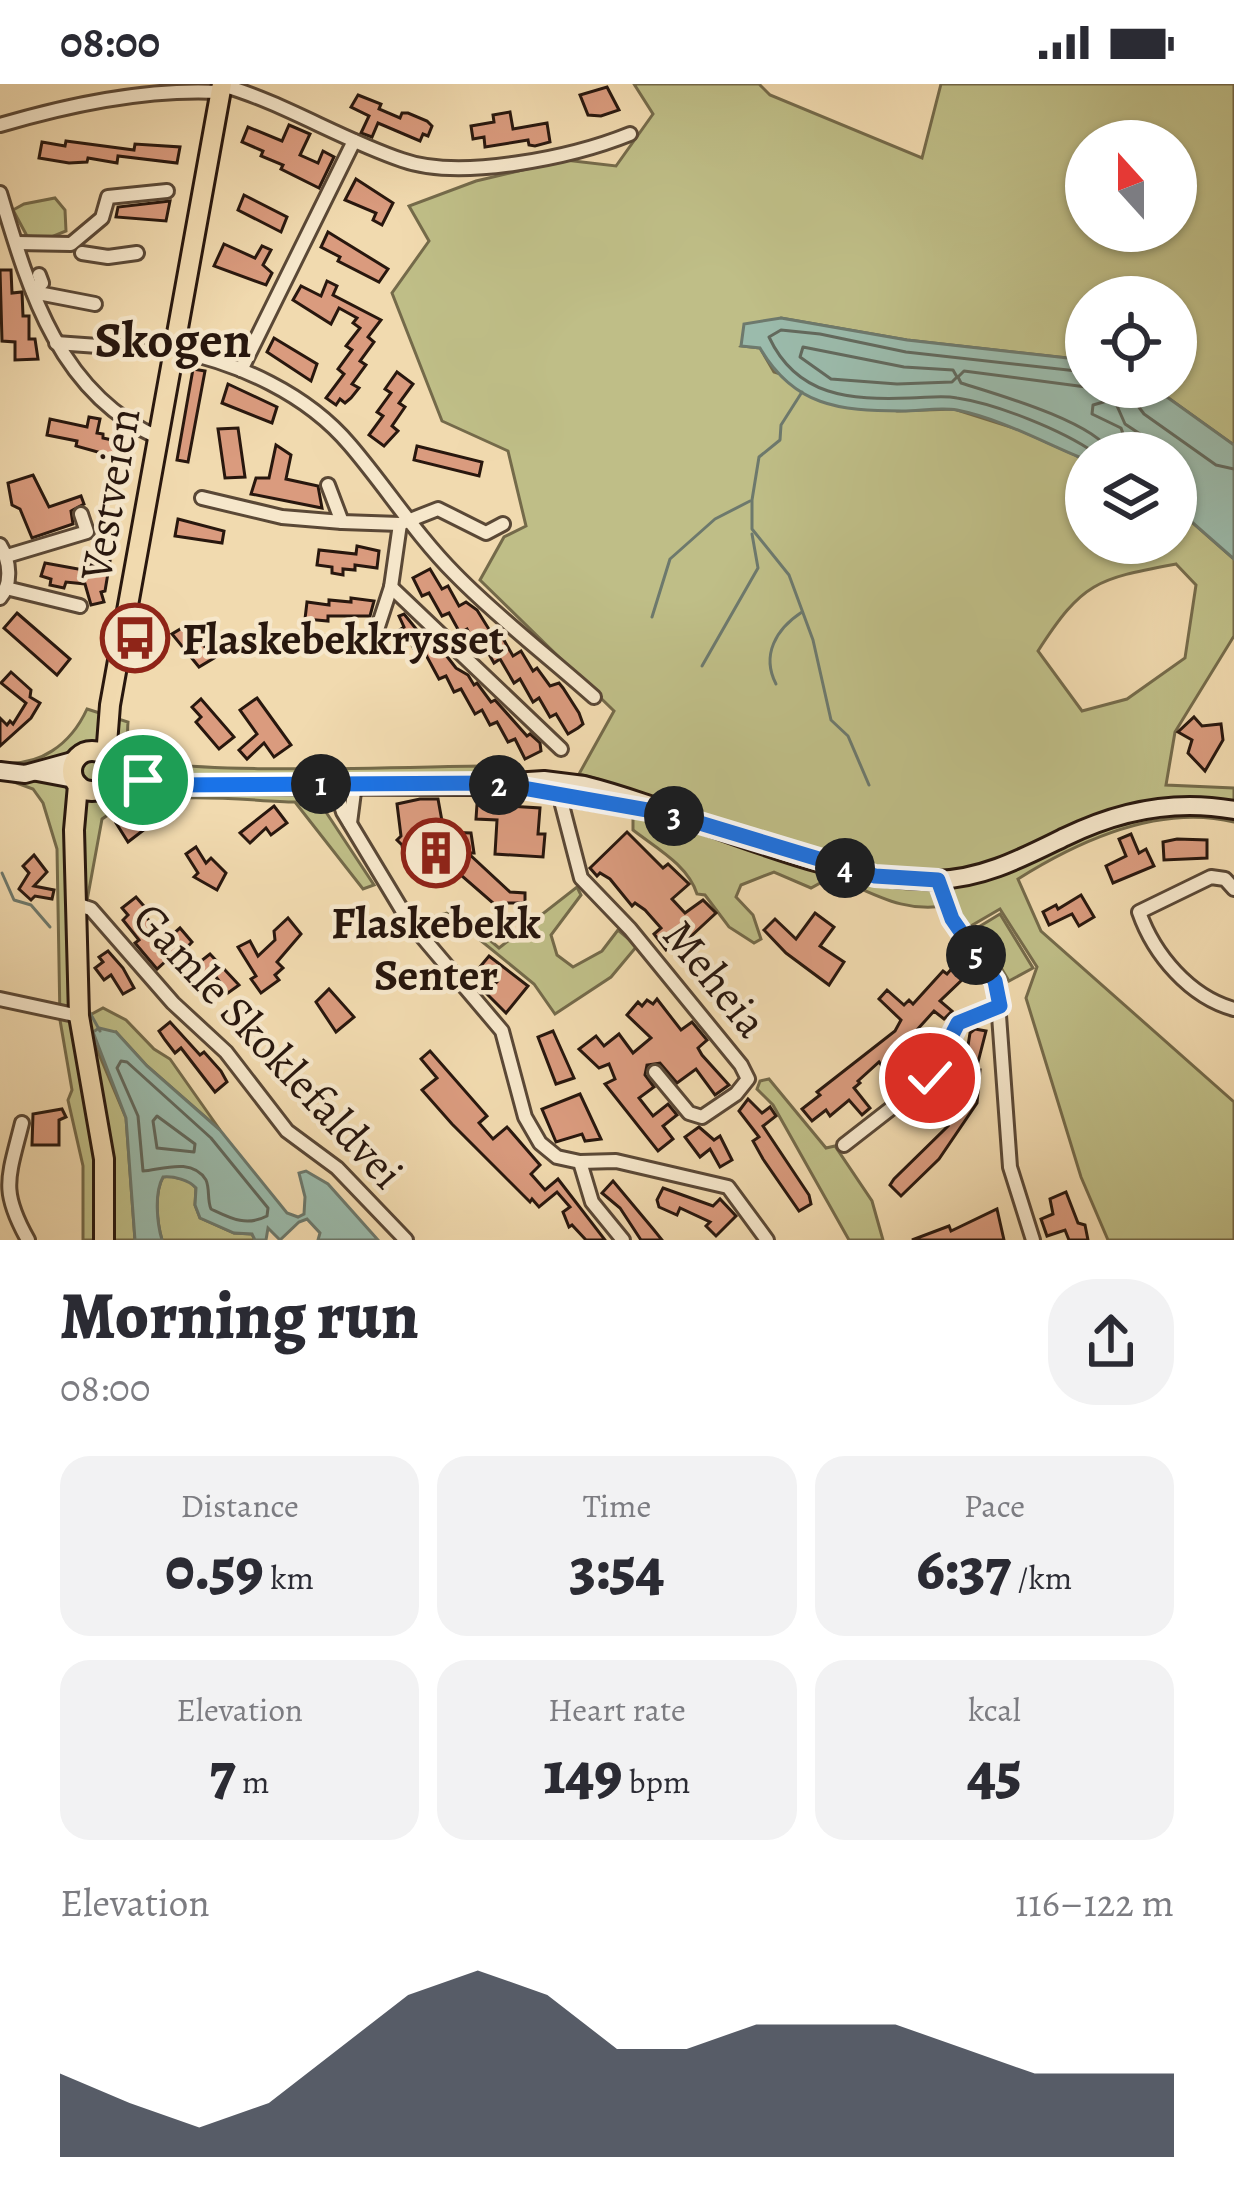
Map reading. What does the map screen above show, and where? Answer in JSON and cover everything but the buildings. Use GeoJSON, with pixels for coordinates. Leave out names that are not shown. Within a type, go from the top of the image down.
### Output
{"type":"FeatureCollection","features":[{"type":"Feature","properties":{"kind":"main road","name":"Vestveien"},"geometry":{"type":"LineString","coordinates":[[104,1240],[104,1160],[79,1016],[76,845],[110,705],[221,87]]}},
{"type":"Feature","properties":{"kind":"main road"},"geometry":{"type":"LineString","coordinates":[[0,771],[92,772],[134,788],[152,784],[494,783],[568,790],[670,814],[875,876],[938,880],[997,868],[1117,816],[1177,806],[1234,810]]}},
{"type":"Feature","properties":{"kind":"street"},"geometry":{"type":"LineString","coordinates":[[0,125],[150,93],[221,87],[256,97],[406,162],[450,168],[551,156],[630,134]]}},
{"type":"Feature","properties":{"kind":"street"},"geometry":{"type":"LineString","coordinates":[[241,370],[354,141]]}},
{"type":"Feature","properties":{"kind":"street"},"geometry":{"type":"LineString","coordinates":[[76,249],[89,248],[88,230],[102,218],[107,197],[167,191]]}},
{"type":"Feature","properties":{"kind":"street"},"geometry":{"type":"LineString","coordinates":[[0,193],[33,292],[67,364],[99,400],[159,439]]}},
{"type":"Feature","properties":{"kind":"street"},"geometry":{"type":"LineString","coordinates":[[16,243],[108,257],[137,253]]}},
{"type":"Feature","properties":{"kind":"street"},"geometry":{"type":"LineString","coordinates":[[33,292],[41,283],[39,275]]}},
{"type":"Feature","properties":{"kind":"street"},"geometry":{"type":"LineString","coordinates":[[33,292],[95,304]]}},
{"type":"Feature","properties":{"kind":"street"},"geometry":{"type":"LineString","coordinates":[[56,343],[140,349]]}},
{"type":"Feature","properties":{"kind":"street"},"geometry":{"type":"LineString","coordinates":[[174,350],[241,370],[316,413],[347,441],[404,523],[594,697]]}},
{"type":"Feature","properties":{"kind":"street"},"geometry":{"type":"LineString","coordinates":[[328,485],[342,522]]}},
{"type":"Feature","properties":{"kind":"street"},"geometry":{"type":"LineString","coordinates":[[202,498],[282,517],[404,523],[438,509],[486,532],[503,524]]}},
{"type":"Feature","properties":{"kind":"street"},"geometry":{"type":"LineString","coordinates":[[80,605],[3,593],[4,551],[87,532],[81,514]]}},
{"type":"Feature","properties":{"kind":"street"},"geometry":{"type":"LineString","coordinates":[[328,642],[374,638],[404,523]]}},
{"type":"Feature","properties":{"kind":"street"},"geometry":{"type":"LineString","coordinates":[[391,587],[561,749]]}},
{"type":"Feature","properties":{"kind":"street"},"geometry":{"type":"LineString","coordinates":[[334,784],[350,825],[422,939],[502,1030],[535,1137],[557,1157],[616,1161],[728,1187],[766,1240]]}},
{"type":"Feature","properties":{"kind":"street"},"geometry":{"type":"LineString","coordinates":[[350,825],[355,784]]}},
{"type":"Feature","properties":{"kind":"street","name":"Meheia"},"geometry":{"type":"LineString","coordinates":[[568,790],[567,814],[584,883],[630,929],[748,1079],[736,1094],[702,1117],[689,1113],[655,1072]]}},
{"type":"Feature","properties":{"kind":"street"},"geometry":{"type":"LineString","coordinates":[[1234,889],[1225,879],[1211,877],[1139,912],[1183,981],[1204,997],[1234,1009]]}},
{"type":"Feature","properties":{"kind":"street"},"geometry":{"type":"LineString","coordinates":[[938,880],[952,919],[995,981],[1010,1167],[1034,1240]]}},
{"type":"Feature","properties":{"kind":"street","name":"Gamle Skoklefaldvei"},"geometry":{"type":"LineString","coordinates":[[76,904],[91,909],[172,1003],[211,1034],[287,1131],[337,1168],[406,1240]]}},
{"type":"Feature","properties":{"kind":"street"},"geometry":{"type":"LineString","coordinates":[[0,999],[79,1016]]}},
{"type":"Feature","properties":{"kind":"street"},"geometry":{"type":"LineString","coordinates":[[844,1144],[930,1078],[958,1023],[1000,1006]]}},
{"type":"Feature","properties":{"kind":"street"},"geometry":{"type":"LineString","coordinates":[[22,1124],[2,1198],[28,1240]]}},
{"type":"Feature","properties":{"kind":"street"},"geometry":{"type":"LineString","coordinates":[[580,1162],[592,1202],[623,1240]]}},
{"type":"Feature","properties":{"kind":"shaded area"},"geometry":{"type":"Polygon","coordinates":[[[634,84],[759,84],[770,95],[922,158],[941,84],[1234,84],[1234,445],[1182,408],[1197,408],[1197,276],[1065,276],[1065,358],[907,340],[781,318],[742,346],[760,348],[774,372],[897,411],[954,409],[1065,451],[1065,564],[1176,564],[1197,564],[1197,526],[1234,559],[1234,636],[1175,732],[1166,785],[1234,788],[1234,822],[1177,818],[1121,829],[1067,851],[1018,879],[1041,931],[1234,1102],[1234,1240],[1108,1240],[1081,1177],[1026,998],[1037,967],[1000,909],[969,927],[954,904],[906,905],[833,876],[811,888],[774,872],[741,885],[736,897],[753,915],[761,939],[754,943],[729,927],[705,895],[697,894],[679,866],[633,830],[633,817],[577,808],[597,779],[579,774],[614,711],[480,580],[504,537],[526,526],[508,451],[442,421],[392,293],[429,241],[409,206],[476,181],[565,160],[616,166],[653,114],[634,84]],[[1176,564],[1109,580],[1067,610],[1038,651],[1082,711],[1127,699],[1185,658],[1196,585],[1176,564]]]}},
{"type":"Feature","properties":{"kind":"shaded area"},"geometry":{"type":"Polygon","coordinates":[[[55,198],[65,210],[66,231],[49,238],[27,236],[13,210],[55,198]]]}},
{"type":"Feature","properties":{"kind":"shaded area"},"geometry":{"type":"Polygon","coordinates":[[[87,709],[128,722],[134,752],[159,762],[245,768],[480,766],[480,790],[368,793],[318,800],[374,885],[363,889],[295,802],[168,799],[143,802],[102,819],[84,917],[88,1016],[103,1008],[126,1020],[170,1059],[220,1130],[116,1032],[96,1047],[126,1118],[135,1240],[83,1240],[83,1166],[68,1100],[72,1090],[60,1020],[57,849],[43,803],[33,789],[0,777],[0,762],[28,761],[63,743],[87,709]]]}},
{"type":"Feature","properties":{"kind":"shaded area"},"geometry":{"type":"Polygon","coordinates":[[[577,887],[581,895],[551,935],[557,955],[573,967],[602,951],[618,930],[637,946],[611,977],[555,1014],[534,984],[458,922],[435,942],[421,924],[456,911],[499,948],[577,887]]]}},
{"type":"Feature","properties":{"kind":"shaded area"},"geometry":{"type":"Polygon","coordinates":[[[1000,914],[1033,968],[1009,981],[977,928],[1000,914]]]}},
{"type":"Feature","properties":{"kind":"shaded area"},"geometry":{"type":"Polygon","coordinates":[[[769,1079],[826,1148],[835,1146],[872,1201],[883,1240],[849,1240],[773,1105],[757,1089],[760,1081],[769,1079]]]}},
{"type":"Feature","properties":{"kind":"shaded area"},"geometry":{"type":"Polygon","coordinates":[[[163,1177],[190,1181],[196,1188],[200,1218],[234,1233],[252,1234],[255,1240],[162,1240],[158,1191],[163,1177]]]}},
{"type":"Feature","properties":{"kind":"water"},"geometry":{"type":"Polygon","coordinates":[[[781,318],[907,340],[1065,358],[1065,408],[1182,408],[1234,445],[1234,559],[1197,526],[1197,432],[1065,432],[1065,451],[957,410],[879,411],[838,406],[788,382],[760,348],[741,346],[744,324],[781,318]]]}},
{"type":"Feature","properties":{"kind":"water"},"geometry":{"type":"Polygon","coordinates":[[[99,1028],[116,1032],[220,1130],[287,1213],[304,1214],[299,1173],[306,1171],[328,1184],[378,1240],[318,1240],[320,1233],[307,1219],[280,1240],[268,1228],[266,1240],[255,1240],[252,1234],[234,1233],[200,1218],[196,1188],[163,1177],[157,1199],[162,1240],[135,1240],[126,1118],[93,1032],[99,1028]]]}},
{"type":"Feature","properties":{"kind":"waterway"},"geometry":{"type":"LineString","coordinates":[[802,392],[781,425],[780,440],[759,457],[752,529],[789,575],[813,640],[831,720],[848,736],[869,785]]}},
{"type":"Feature","properties":{"kind":"waterway"},"geometry":{"type":"LineString","coordinates":[[652,617],[670,559],[715,519],[750,501]]}},
{"type":"Feature","properties":{"kind":"waterway"},"geometry":{"type":"LineString","coordinates":[[702,666],[758,568],[752,534]]}},
{"type":"Feature","properties":{"kind":"waterway"},"geometry":{"type":"LineString","coordinates":[[776,684],[770,663],[774,644],[802,612]]}},
{"type":"Feature","properties":{"kind":"waterway"},"geometry":{"type":"LineString","coordinates":[[2,873],[14,900],[31,905],[50,927]]}},
{"type":"Feature","properties":{"kind":"waterway"},"geometry":{"type":"LineString","coordinates":[[89,1011],[100,1031]]}},
{"type":"Feature","properties":{"kind":"place","name":"Flaskebekkrysset"},"geometry":{"type":"Point","coordinates":[135,638]}},
{"type":"Feature","properties":{"kind":"place","name":"Flaskebekk Senter"},"geometry":{"type":"Point","coordinates":[436,853]}},
{"type":"Feature","properties":{"kind":"district","name":"Skogen"},"geometry":{"type":"Point","coordinates":[173,339]}},
{"type":"Feature","properties":{"kind":"route"},"geometry":{"type":"LineString","coordinates":[[143,780],[170,785],[494,783],[670,814],[875,876],[938,880],[952,919],[995,981],[1000,1006],[958,1023],[930,1078]]}}]}
